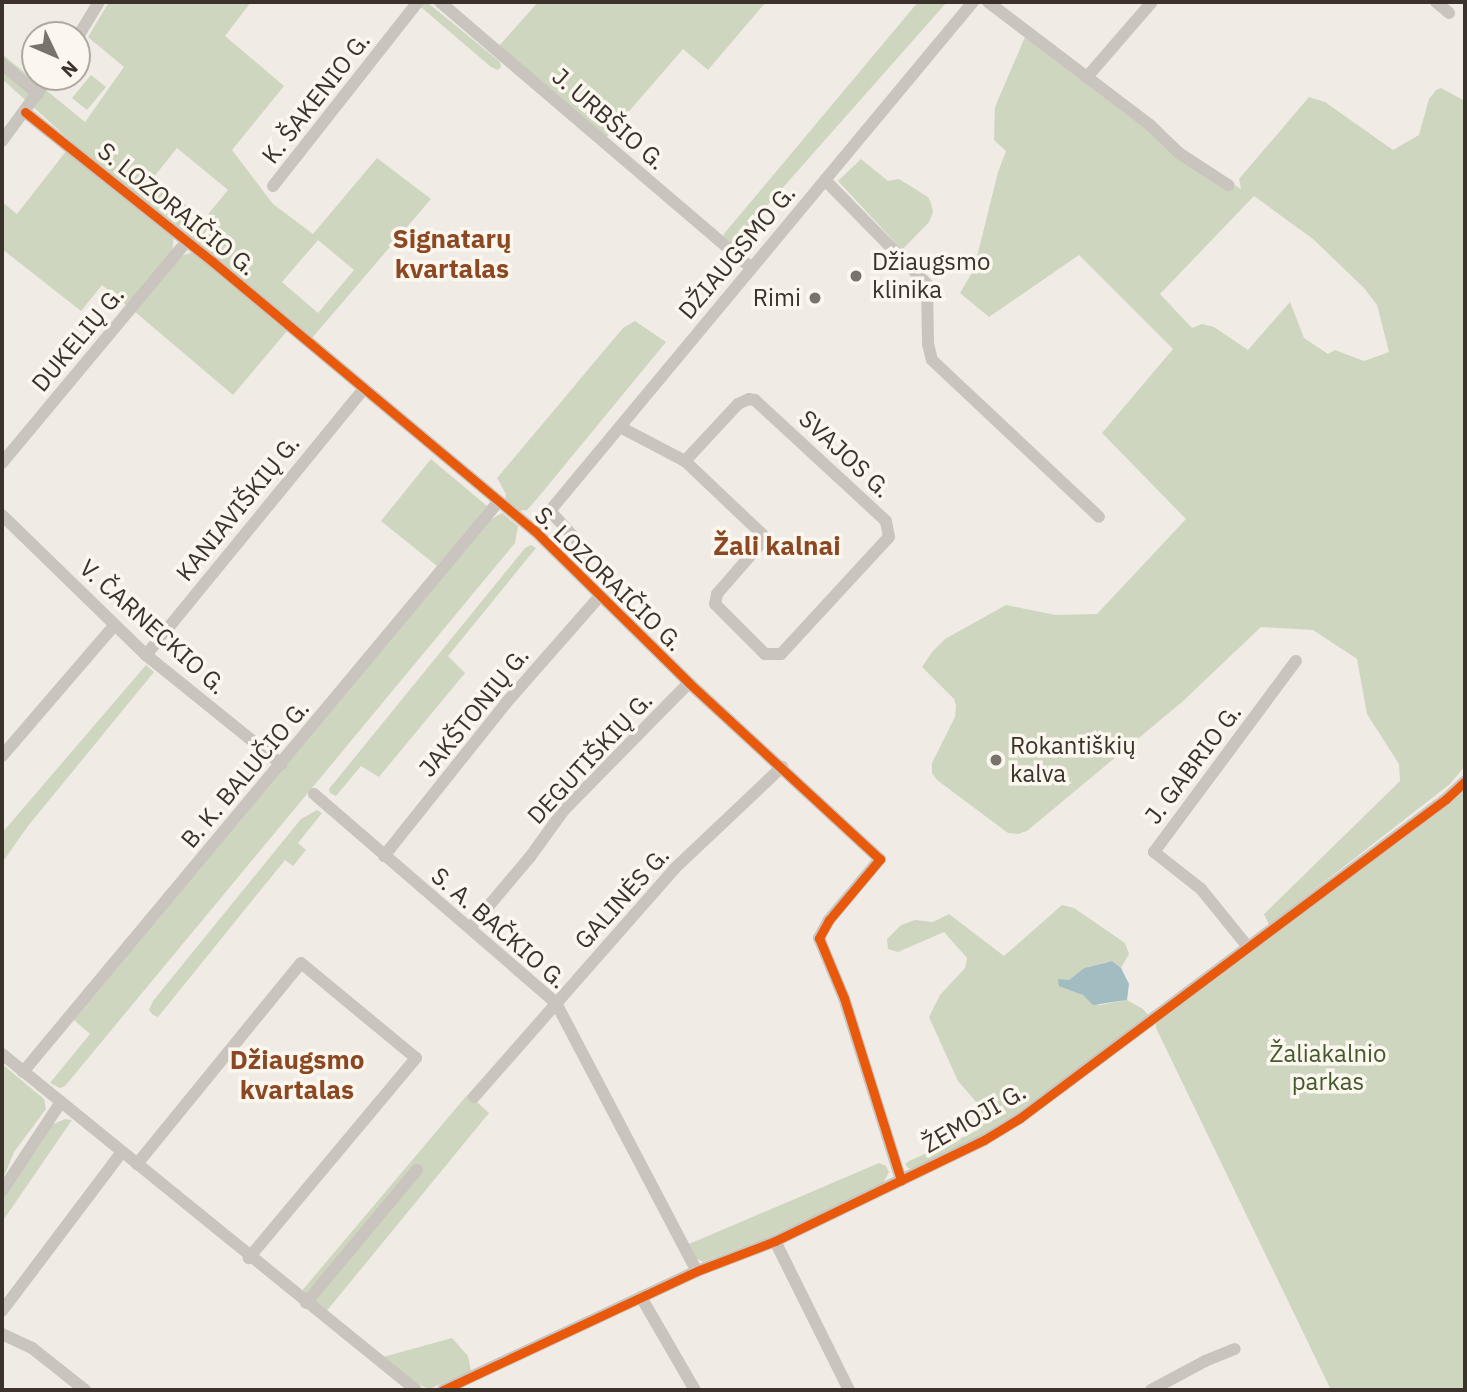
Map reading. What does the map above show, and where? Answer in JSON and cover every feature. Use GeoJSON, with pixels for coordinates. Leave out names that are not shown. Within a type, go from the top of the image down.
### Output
{"type":"FeatureCollection","features":[{"type":"Feature","properties":{"kind":"street"},"geometry":{"type":"LineString","coordinates":[[87,21],[99,2]]}},
{"type":"Feature","properties":{"kind":"street","name":"K. ŠAKENIO G."},"geometry":{"type":"LineString","coordinates":[[273,186],[418,2]]}},
{"type":"Feature","properties":{"kind":"street","name":"J. URBŠIO G."},"geometry":{"type":"LineString","coordinates":[[440,2],[751,268]]}},
{"type":"Feature","properties":{"kind":"street","name":"DŽIAUGSMO G."},"geometry":{"type":"LineString","coordinates":[[534,530],[973,2]]}},
{"type":"Feature","properties":{"kind":"street"},"geometry":{"type":"LineString","coordinates":[[988,2],[1150,125],[1179,153],[1228,185]]}},
{"type":"Feature","properties":{"kind":"street"},"geometry":{"type":"LineString","coordinates":[[1087,78],[1152,2]]}},
{"type":"Feature","properties":{"kind":"street"},"geometry":{"type":"LineString","coordinates":[[1436,2],[1448,13]]}},
{"type":"Feature","properties":{"kind":"street"},"geometry":{"type":"LineString","coordinates":[[2,64],[38,94]]}},
{"type":"Feature","properties":{"kind":"street"},"geometry":{"type":"LineString","coordinates":[[2,141],[40,91]]}},
{"type":"Feature","properties":{"kind":"street","name":"S. LOZORAIČIO G."},"geometry":{"type":"LineString","coordinates":[[25,112],[187,241],[534,530],[689,683],[880,859],[829,920],[819,938],[844,998],[901,1180]]}},
{"type":"Feature","properties":{"kind":"street"},"geometry":{"type":"LineString","coordinates":[[825,180],[927,284],[928,344],[932,360],[1099,517]]}},
{"type":"Feature","properties":{"kind":"street","name":"DUKELIŲ G."},"geometry":{"type":"LineString","coordinates":[[2,463],[187,241]]}},
{"type":"Feature","properties":{"kind":"street","name":"KANIAVIŠKIŲ G."},"geometry":{"type":"LineString","coordinates":[[146,655],[364,389]]}},
{"type":"Feature","properties":{"kind":"street","name":"SVAJOS G."},"geometry":{"type":"LineString","coordinates":[[620,427],[685,461],[762,534],[763,541],[717,594],[715,604],[765,654],[781,654],[889,537],[886,521],[755,400],[748,398],[738,404],[685,461]]}},
{"type":"Feature","properties":{"kind":"street","name":"B. K. BALUČIO G."},"geometry":{"type":"LineString","coordinates":[[23,1072],[498,502]]}},
{"type":"Feature","properties":{"kind":"street"},"geometry":{"type":"LineString","coordinates":[[550,511],[582,546],[581,554],[570,566]]}},
{"type":"Feature","properties":{"kind":"street","name":"V. ČARNECKIO G."},"geometry":{"type":"LineString","coordinates":[[2,515],[146,655],[281,764]]}},
{"type":"Feature","properties":{"kind":"street","name":"JAKŠTONIŲ G."},"geometry":{"type":"LineString","coordinates":[[384,856],[506,703],[599,597]]}},
{"type":"Feature","properties":{"kind":"street"},"geometry":{"type":"LineString","coordinates":[[2,757],[114,626]]}},
{"type":"Feature","properties":{"kind":"street","name":"J. GABRIO G."},"geometry":{"type":"LineString","coordinates":[[1248,947],[1201,889],[1154,852],[1296,661]]}},
{"type":"Feature","properties":{"kind":"street","name":"DEGUTIŠKIŲ G."},"geometry":{"type":"LineString","coordinates":[[470,928],[530,857],[564,810],[689,683]]}},
{"type":"Feature","properties":{"kind":"street","name":"GALINĖS G."},"geometry":{"type":"LineString","coordinates":[[474,1097],[674,869],[782,767]]}},
{"type":"Feature","properties":{"kind":"street","name":"ŽEMOJI G."},"geometry":{"type":"LineString","coordinates":[[443,1390],[697,1271],[775,1241],[955,1156],[1020,1118],[1447,799],[1465,781]]}},
{"type":"Feature","properties":{"kind":"street","name":"S. A. BAČKIO G."},"geometry":{"type":"LineString","coordinates":[[314,794],[555,1003],[697,1271]]}},
{"type":"Feature","properties":{"kind":"street"},"geometry":{"type":"LineString","coordinates":[[137,1164],[301,963],[416,1058],[249,1258]]}},
{"type":"Feature","properties":{"kind":"street"},"geometry":{"type":"LineString","coordinates":[[2,1054],[414,1390]]}},
{"type":"Feature","properties":{"kind":"street"},"geometry":{"type":"LineString","coordinates":[[2,1191],[61,1102]]}},
{"type":"Feature","properties":{"kind":"street"},"geometry":{"type":"LineString","coordinates":[[2,1311],[122,1152]]}},
{"type":"Feature","properties":{"kind":"street"},"geometry":{"type":"LineString","coordinates":[[306,1303],[417,1170]]}},
{"type":"Feature","properties":{"kind":"street"},"geometry":{"type":"LineString","coordinates":[[775,1241],[849,1390]]}},
{"type":"Feature","properties":{"kind":"street"},"geometry":{"type":"LineString","coordinates":[[641,1297],[695,1390]]}},
{"type":"Feature","properties":{"kind":"street"},"geometry":{"type":"LineString","coordinates":[[2,1334],[32,1348],[85,1390]]}},
{"type":"Feature","properties":{"kind":"street"},"geometry":{"type":"LineString","coordinates":[[1151,1390],[1205,1361],[1235,1349]]}},
{"type":"Feature","properties":{"kind":"green space"},"geometry":{"type":"Polygon","coordinates":[[[109,2],[251,2],[225,36],[284,86],[232,150],[273,204],[313,234],[377,158],[431,199],[312,338],[73,143],[2,79],[2,54],[21,70],[21,91],[47,91],[85,122],[124,67],[91,40],[91,32],[109,2]],[[177,148],[153,178],[204,219],[228,190],[177,148]],[[318,240],[282,282],[318,313],[354,270],[318,240]]]}},
{"type":"Feature","properties":{"kind":"green space"},"geometry":{"type":"Polygon","coordinates":[[[415,2],[427,2],[500,62],[501,67],[498,70],[491,67],[415,2]]]}},
{"type":"Feature","properties":{"kind":"green space"},"geometry":{"type":"Polygon","coordinates":[[[538,2],[766,2],[708,70],[683,49],[606,138],[499,46],[538,2]]]}},
{"type":"Feature","properties":{"kind":"green space"},"geometry":{"type":"Polygon","coordinates":[[[918,2],[947,2],[734,243],[728,243],[723,235],[918,2]]]}},
{"type":"Feature","properties":{"kind":"green space"},"geometry":{"type":"Polygon","coordinates":[[[1025,37],[1160,140],[1241,189],[1239,179],[1309,97],[1325,102],[1393,150],[1419,135],[1429,99],[1436,90],[1441,88],[1465,101],[1465,766],[1450,784],[1269,925],[1264,914],[1400,781],[1399,764],[1367,714],[1357,659],[1313,630],[1261,627],[1182,702],[1027,831],[1008,833],[937,780],[932,773],[932,763],[955,717],[956,705],[954,699],[922,667],[945,639],[1006,605],[1056,615],[1097,614],[1186,519],[1102,433],[1173,349],[1079,255],[989,317],[960,293],[974,269],[998,172],[1006,151],[994,140],[995,107],[1025,37]],[[1254,196],[1160,294],[1192,328],[1202,324],[1214,327],[1248,350],[1290,302],[1304,338],[1328,354],[1335,350],[1364,361],[1389,352],[1377,305],[1364,288],[1313,239],[1254,196]]]}},
{"type":"Feature","properties":{"kind":"green space"},"geometry":{"type":"Polygon","coordinates":[[[91,75],[106,87],[87,110],[72,98],[78,91],[91,91],[91,75]]]}},
{"type":"Feature","properties":{"kind":"green space"},"geometry":{"type":"Polygon","coordinates":[[[67,150],[174,236],[172,252],[127,306],[102,285],[81,311],[2,249],[2,202],[17,214],[67,150]]]}},
{"type":"Feature","properties":{"kind":"green space"},"geometry":{"type":"Polygon","coordinates":[[[861,159],[888,181],[899,179],[928,197],[931,203],[933,212],[929,222],[902,250],[838,181],[861,159]]]}},
{"type":"Feature","properties":{"kind":"green space"},"geometry":{"type":"Polygon","coordinates":[[[194,252],[287,331],[233,395],[134,311],[180,256],[194,252]]]}},
{"type":"Feature","properties":{"kind":"green space"},"geometry":{"type":"Polygon","coordinates":[[[635,321],[666,342],[536,500],[527,510],[518,511],[505,500],[506,494],[497,478],[623,328],[635,321]]]}},
{"type":"Feature","properties":{"kind":"green space"},"geometry":{"type":"Polygon","coordinates":[[[431,459],[487,506],[437,566],[381,521],[431,459]]]}},
{"type":"Feature","properties":{"kind":"green space"},"geometry":{"type":"Polygon","coordinates":[[[502,513],[518,526],[515,543],[65,1086],[60,1088],[50,1083],[90,1034],[74,1020],[488,521],[502,513]]]}},
{"type":"Feature","properties":{"kind":"green space"},"geometry":{"type":"Polygon","coordinates":[[[531,545],[536,548],[448,656],[465,673],[379,777],[361,766],[336,796],[330,793],[329,789],[525,548],[531,545]]]}},
{"type":"Feature","properties":{"kind":"green space"},"geometry":{"type":"Polygon","coordinates":[[[146,665],[154,672],[28,826],[2,863],[2,833],[146,665]]]}},
{"type":"Feature","properties":{"kind":"green space","name":"Žaliakalnio parkas"},"geometry":{"type":"Polygon","coordinates":[[[1465,789],[1465,1390],[1331,1390],[1156,1028],[1156,1021],[1465,789]]]}},
{"type":"Feature","properties":{"kind":"green space"},"geometry":{"type":"Polygon","coordinates":[[[317,810],[322,813],[298,843],[306,850],[293,866],[285,860],[158,1017],[153,1015],[149,1010],[153,1001],[301,819],[317,810]]]}},
{"type":"Feature","properties":{"kind":"green space"},"geometry":{"type":"Polygon","coordinates":[[[1062,905],[1074,908],[1125,943],[1129,954],[1121,968],[1112,961],[1106,962],[1084,968],[1069,980],[1083,995],[1100,1005],[1127,1000],[1143,1009],[1149,1016],[1015,1114],[973,1140],[913,1169],[908,1168],[905,1164],[909,1161],[978,1130],[981,1112],[978,1104],[958,1081],[929,1017],[940,995],[965,968],[967,958],[944,932],[898,952],[888,949],[887,939],[901,925],[915,920],[933,922],[949,914],[1004,956],[1062,905]]]}},
{"type":"Feature","properties":{"kind":"green space"},"geometry":{"type":"Polygon","coordinates":[[[2,1064],[44,1099],[46,1109],[14,1152],[2,1181],[2,1064]]]}},
{"type":"Feature","properties":{"kind":"green space"},"geometry":{"type":"Polygon","coordinates":[[[468,1094],[489,1113],[325,1313],[300,1293],[468,1094]]]}},
{"type":"Feature","properties":{"kind":"green space"},"geometry":{"type":"Polygon","coordinates":[[[65,1119],[72,1120],[2,1222],[2,1200],[51,1125],[65,1119]]]}},
{"type":"Feature","properties":{"kind":"green space"},"geometry":{"type":"Polygon","coordinates":[[[879,1163],[886,1166],[889,1172],[883,1183],[771,1236],[703,1262],[696,1258],[689,1244],[879,1163]]]}},
{"type":"Feature","properties":{"kind":"green space"},"geometry":{"type":"Polygon","coordinates":[[[452,1338],[468,1356],[471,1371],[429,1389],[415,1383],[383,1357],[452,1338]]]}},
{"type":"Feature","properties":{"kind":"water"},"geometry":{"type":"Polygon","coordinates":[[[1112,961],[1121,968],[1129,984],[1127,1000],[1093,1005],[1083,995],[1059,986],[1058,979],[1069,980],[1084,968],[1112,961]]]}},
{"type":"Feature","properties":{"kind":"cycle path"},"geometry":{"type":"LineString","coordinates":[[25,112],[213,262],[534,530],[689,683],[880,859],[829,920],[819,938],[844,998],[901,1180]]}},
{"type":"Feature","properties":{"kind":"cycle path"},"geometry":{"type":"LineString","coordinates":[[443,1390],[697,1271],[775,1241],[984,1140],[1020,1118],[1446,799],[1465,781]]}},
{"type":"Feature","properties":{"kind":"place","name":"Džiaugsmo klinika"},"geometry":{"type":"Point","coordinates":[856,276]}},
{"type":"Feature","properties":{"kind":"place","name":"Rimi"},"geometry":{"type":"Point","coordinates":[815,298]}},
{"type":"Feature","properties":{"kind":"place","name":"Rokantiškių kalva"},"geometry":{"type":"Point","coordinates":[996,760]}},
{"type":"Feature","properties":{"kind":"district","name":"Signatarų kvartalas"},"geometry":{"type":"Point","coordinates":[452,254]}},
{"type":"Feature","properties":{"kind":"district","name":"Žali kalnai"},"geometry":{"type":"Point","coordinates":[777,546]}},
{"type":"Feature","properties":{"kind":"district","name":"Džiaugsmo kvartalas"},"geometry":{"type":"Point","coordinates":[297,1075]}}]}
